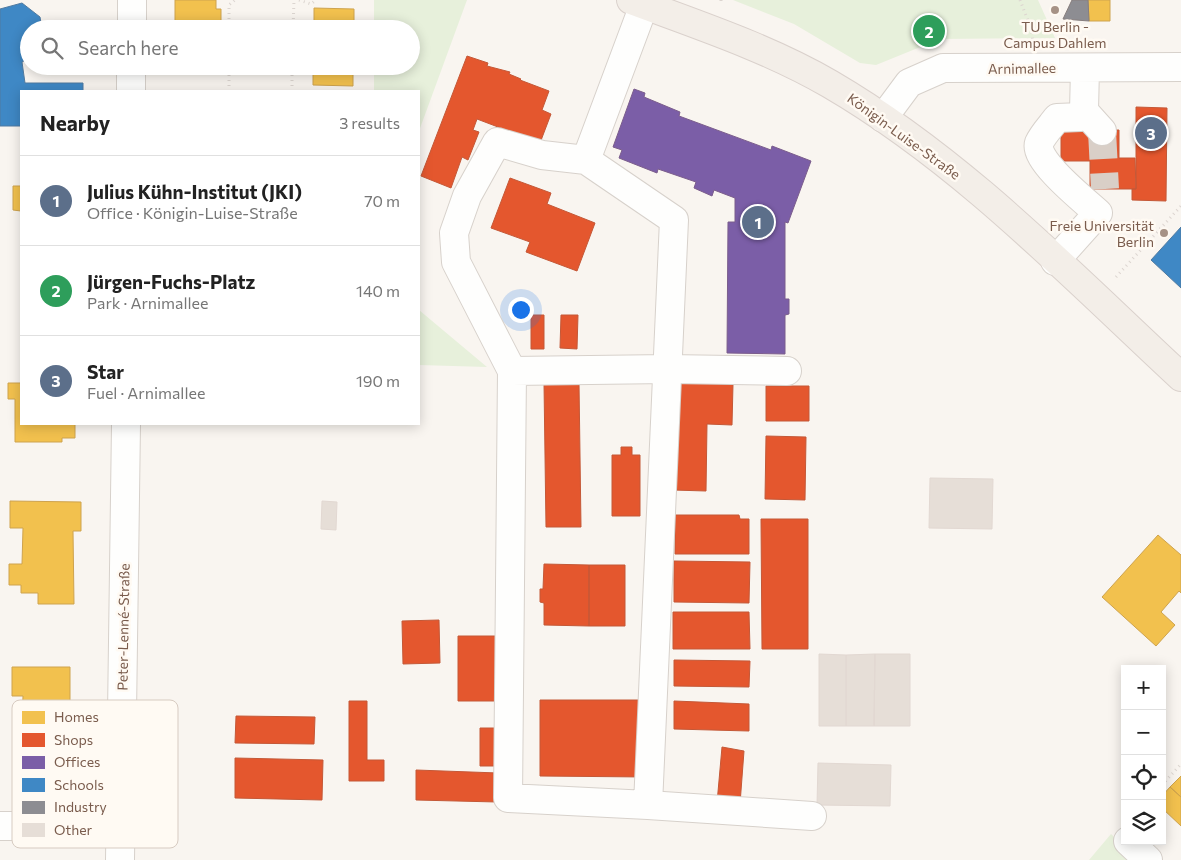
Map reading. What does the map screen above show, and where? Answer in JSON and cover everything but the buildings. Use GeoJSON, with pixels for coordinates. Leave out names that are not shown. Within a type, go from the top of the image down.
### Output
{"type":"FeatureCollection","features":[{"type":"Feature","properties":{"kind":"main road","name":"Königin-Luise-Straße"},"geometry":{"type":"LineString","coordinates":[[638,3],[745,43],[790,63],[830,84],[882,118],[944,162],[1181,377]]}},
{"type":"Feature","properties":{"kind":"street"},"geometry":{"type":"LineString","coordinates":[[132,0],[132,20]]}},
{"type":"Feature","properties":{"kind":"street"},"geometry":{"type":"LineString","coordinates":[[586,160],[638,3]]}},
{"type":"Feature","properties":{"kind":"street","name":"Arnimallee"},"geometry":{"type":"LineString","coordinates":[[882,118],[909,83],[943,68],[1181,68]]}},
{"type":"Feature","properties":{"kind":"street"},"geometry":{"type":"LineString","coordinates":[[1055,261],[1101,201],[1046,164],[1039,154],[1039,144],[1058,118],[1081,117],[1084,111],[1085,68]]}},
{"type":"Feature","properties":{"kind":"street"},"geometry":{"type":"LineString","coordinates":[[131,75],[131,90]]}},
{"type":"Feature","properties":{"kind":"street"},"geometry":{"type":"LineString","coordinates":[[1084,111],[1102,131]]}},
{"type":"Feature","properties":{"kind":"street"},"geometry":{"type":"LineString","coordinates":[[648,805],[674,220],[586,160],[542,155],[497,142],[467,196],[454,232],[456,262],[512,371],[508,798],[812,816]]}},
{"type":"Feature","properties":{"kind":"street"},"geometry":{"type":"LineString","coordinates":[[512,371],[668,369],[787,371]]}},
{"type":"Feature","properties":{"kind":"street","name":"Peter-Lenné-Straße"},"geometry":{"type":"LineString","coordinates":[[122,700],[126,425]]}},
{"type":"Feature","properties":{"kind":"street"},"geometry":{"type":"LineString","coordinates":[[1132,845],[1148,860]]}},
{"type":"Feature","properties":{"kind":"path"},"geometry":{"type":"LineString","coordinates":[[229,20],[229,5],[235,0]]}},
{"type":"Feature","properties":{"kind":"path"},"geometry":{"type":"LineString","coordinates":[[293,20],[294,0]]}},
{"type":"Feature","properties":{"kind":"path"},"geometry":{"type":"LineString","coordinates":[[299,0],[311,4],[316,0]]}},
{"type":"Feature","properties":{"kind":"path"},"geometry":{"type":"LineString","coordinates":[[1020,0],[1032,31],[1033,48]]}},
{"type":"Feature","properties":{"kind":"path"},"geometry":{"type":"LineString","coordinates":[[229,75],[229,90]]}},
{"type":"Feature","properties":{"kind":"path"},"geometry":{"type":"LineString","coordinates":[[292,75],[292,90]]}},
{"type":"Feature","properties":{"kind":"path"},"geometry":{"type":"LineString","coordinates":[[1116,276],[1181,206]]}},
{"type":"Feature","properties":{"kind":"path"},"geometry":{"type":"LineString","coordinates":[[1166,781],[1181,764]]}},
{"type":"Feature","properties":{"kind":"green space"},"geometry":{"type":"Polygon","coordinates":[[[374,0],[467,0],[420,128],[420,90],[374,90],[374,75],[420,75],[420,20],[374,20],[374,0]]]}},
{"type":"Feature","properties":{"kind":"green space"},"geometry":{"type":"Polygon","coordinates":[[[733,0],[1038,0],[1055,38],[940,39],[876,65],[860,63],[794,24],[733,0]]]}},
{"type":"Feature","properties":{"kind":"green space"},"geometry":{"type":"Polygon","coordinates":[[[420,311],[487,367],[420,365],[420,311]]]}},
{"type":"Feature","properties":{"kind":"green space"},"geometry":{"type":"Polygon","coordinates":[[[1111,834],[1139,860],[1089,860],[1111,834]]]}},
{"type":"Feature","properties":{"kind":"tunnel"},"geometry":{"type":"LineString","coordinates":[[1102,131],[1105,189]]}},
{"type":"Feature","properties":{"kind":"place","name":"TU Berlin - Campus Dahlem"},"geometry":{"type":"Point","coordinates":[1055,10]}},
{"type":"Feature","properties":{"kind":"place","name":"Jürgen-Fuchs-Platz"},"geometry":{"type":"Point","coordinates":[929,31]}},
{"type":"Feature","properties":{"kind":"place","name":"Star"},"geometry":{"type":"Point","coordinates":[1151,133]}},
{"type":"Feature","properties":{"kind":"place","name":"Julius Kühn-Institut (JKI)"},"geometry":{"type":"Point","coordinates":[758,222]}},
{"type":"Feature","properties":{"kind":"place","name":"Freie Universität Berlin"},"geometry":{"type":"Point","coordinates":[1164,233]}}]}
